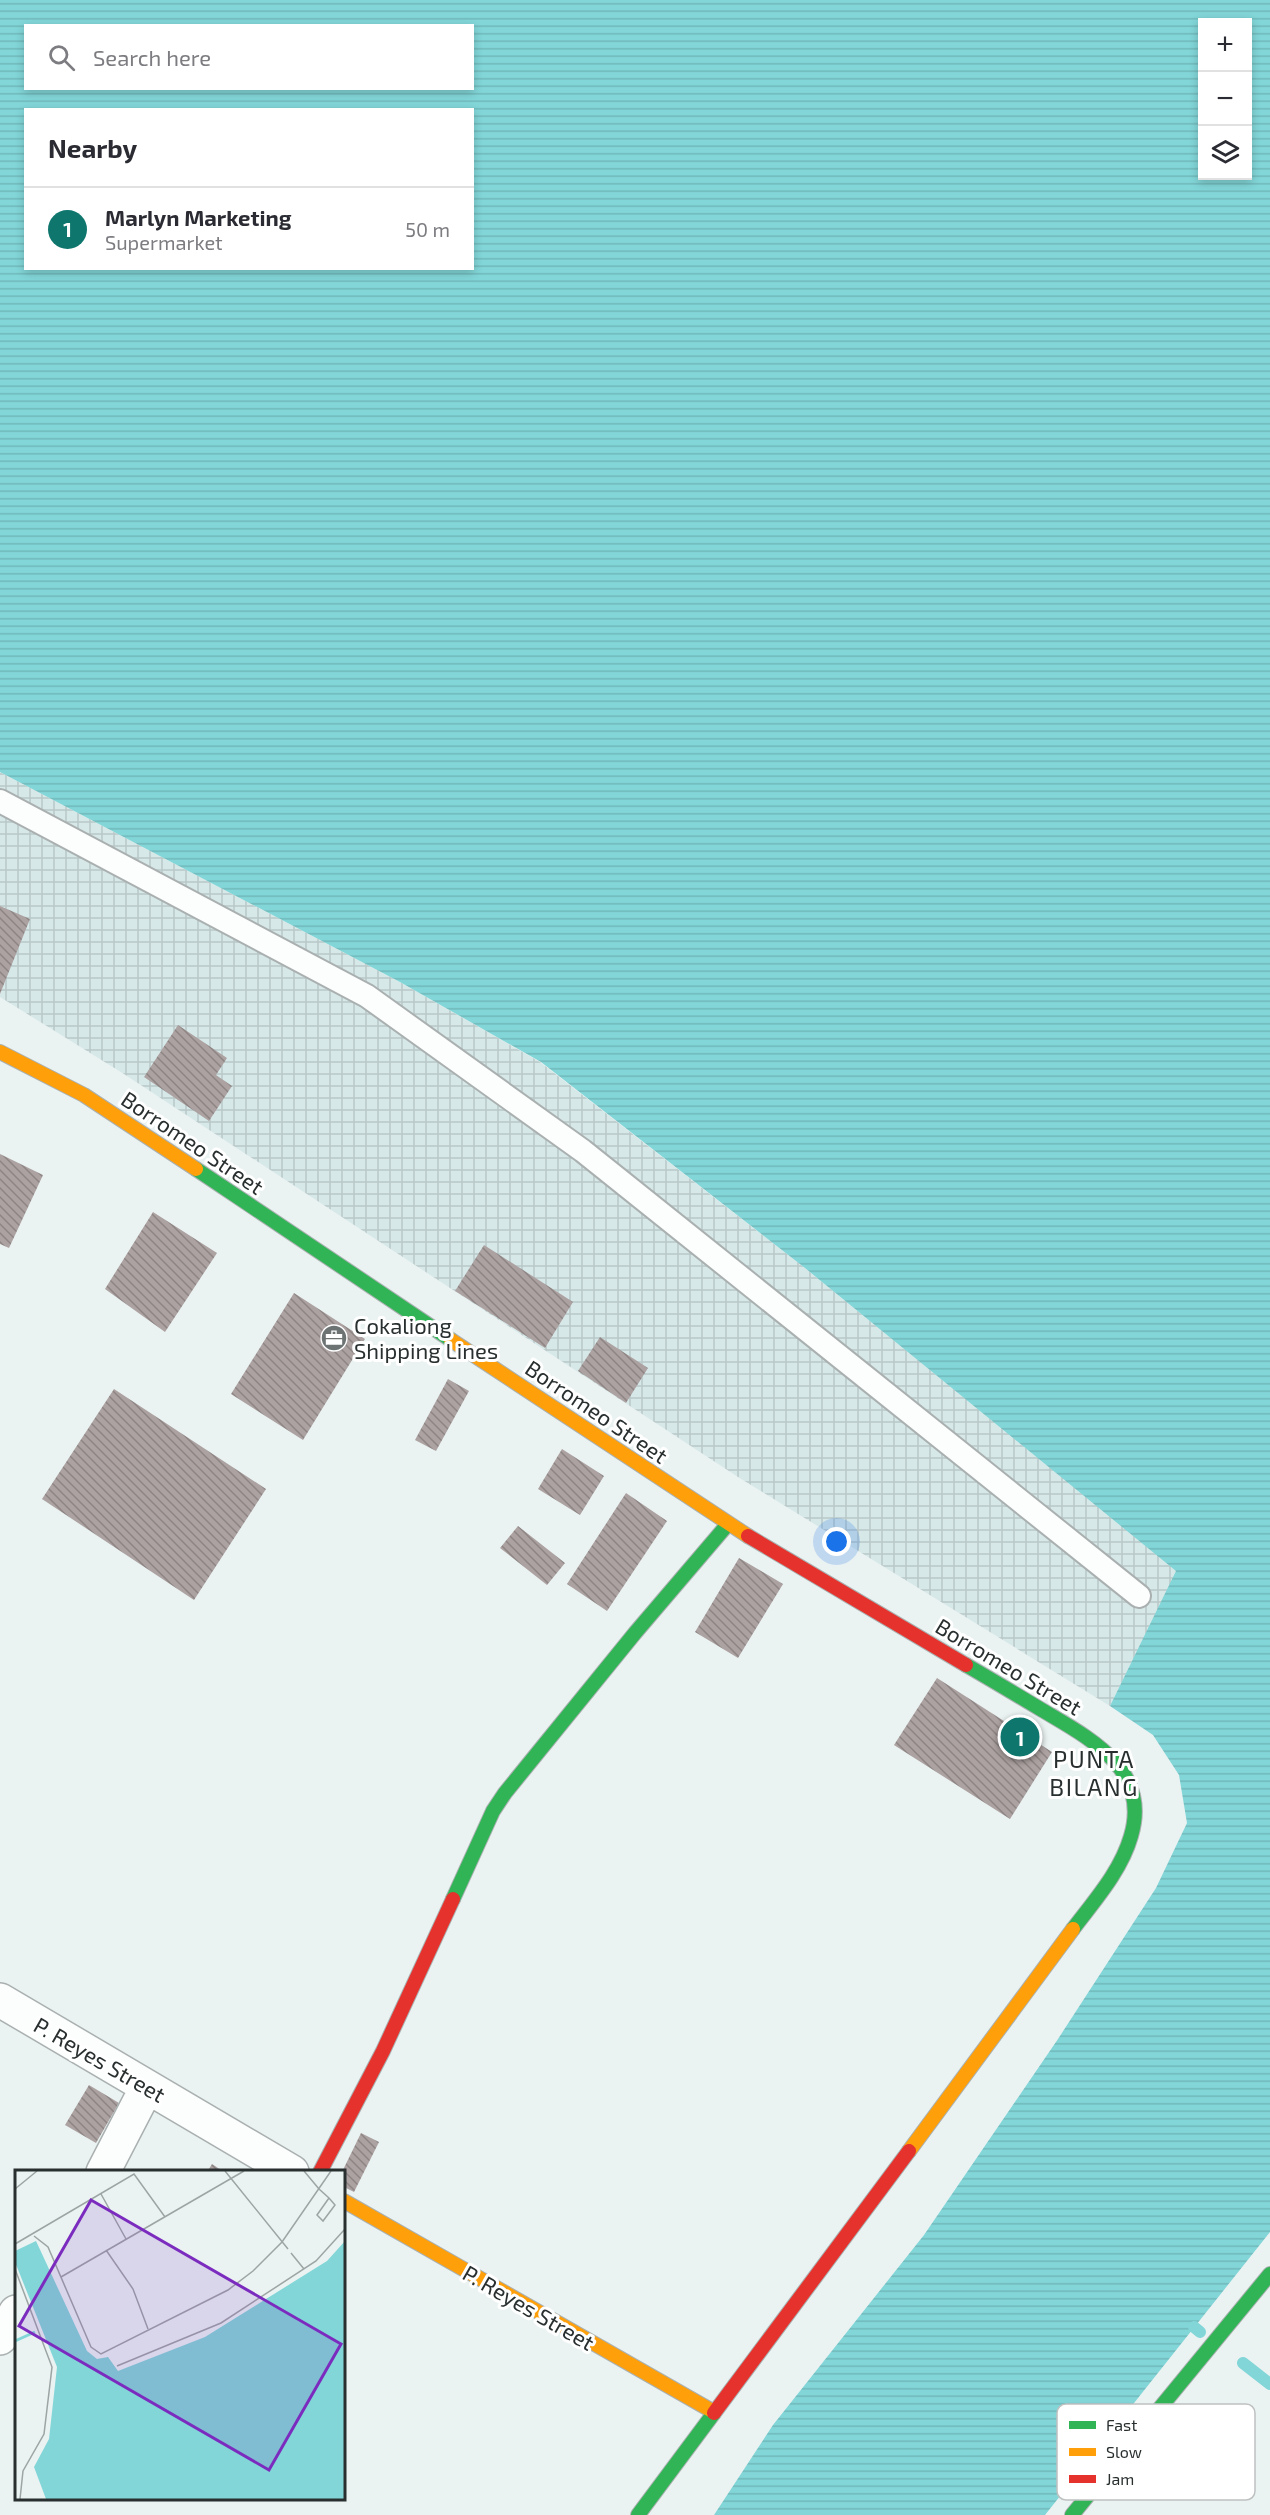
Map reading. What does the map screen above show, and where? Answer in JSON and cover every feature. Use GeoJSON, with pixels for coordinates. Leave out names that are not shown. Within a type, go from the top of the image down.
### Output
{"type":"FeatureCollection","features":[{"type":"Feature","properties":{"kind":"street","name":"Borromeo Street"},"geometry":{"type":"LineString","coordinates":[[0,1052],[84,1095],[728,1524],[1095,1741],[1121,1769],[1132,1791],[1137,1819],[1129,1848],[1111,1878],[714,2412]]}},
{"type":"Feature","properties":{"kind":"street"},"geometry":{"type":"LineString","coordinates":[[321,2170],[388,2041],[493,1811],[635,1634],[728,1524]]}},
{"type":"Feature","properties":{"kind":"street","name":"P. Reyes Street"},"geometry":{"type":"LineString","coordinates":[[0,2001],[289,2170]]}},
{"type":"Feature","properties":{"kind":"street"},"geometry":{"type":"LineString","coordinates":[[104,2170],[147,2087]]}},
{"type":"Feature","properties":{"kind":"street","name":"P. Reyes Street"},"geometry":{"type":"LineString","coordinates":[[345,2202],[714,2412]]}},
{"type":"Feature","properties":{"kind":"street"},"geometry":{"type":"LineString","coordinates":[[1163,2404],[1270,2274]]}},
{"type":"Feature","properties":{"kind":"street"},"geometry":{"type":"LineString","coordinates":[[0,2338],[15,2314]]}},
{"type":"Feature","properties":{"kind":"street"},"geometry":{"type":"LineString","coordinates":[[638,2515],[714,2412]]}},
{"type":"Feature","properties":{"kind":"street"},"geometry":{"type":"LineString","coordinates":[[1072,2515],[1084,2500]]}},
{"type":"Feature","properties":{"kind":"lane"},"geometry":{"type":"LineString","coordinates":[[0,801],[367,996],[583,1151],[1139,1596]]}},
{"type":"Feature","properties":{"kind":"shaded area"},"geometry":{"type":"Polygon","coordinates":[[[0,772],[400,982],[540,1062],[805,1268],[1177,1571],[1110,1706],[738,1477],[124,1074],[0,997],[0,772]]]}},
{"type":"Feature","properties":{"kind":"water"},"geometry":{"type":"Polygon","coordinates":[[[0,0],[1270,0],[1270,2232],[1133,2404],[1057,2404],[1057,2500],[1045,2515],[714,2515],[773,2425],[924,2235],[1058,2039],[1156,1888],[1187,1823],[1179,1775],[1153,1735],[1110,1706],[1176,1571],[805,1268],[541,1062],[400,982],[0,772],[0,0]]]}},
{"type":"Feature","properties":{"kind":"building"},"geometry":{"type":"Polygon","coordinates":[[[0,906],[30,919],[0,994],[0,906]]]}},
{"type":"Feature","properties":{"kind":"building"},"geometry":{"type":"Polygon","coordinates":[[[178,1025],[227,1058],[216,1075],[232,1086],[209,1121],[144,1077],[178,1025]]]}},
{"type":"Feature","properties":{"kind":"building"},"geometry":{"type":"Polygon","coordinates":[[[0,1154],[43,1175],[9,1248],[0,1244],[0,1154]]]}},
{"type":"Feature","properties":{"kind":"building"},"geometry":{"type":"Polygon","coordinates":[[[153,1212],[217,1253],[165,1332],[105,1289],[153,1212]]]}},
{"type":"Feature","properties":{"kind":"building"},"geometry":{"type":"Polygon","coordinates":[[[484,1245],[573,1302],[545,1348],[455,1291],[484,1245]]]}},
{"type":"Feature","properties":{"kind":"building"},"geometry":{"type":"Polygon","coordinates":[[[294,1293],[365,1339],[303,1440],[231,1394],[294,1293]]]}},
{"type":"Feature","properties":{"kind":"building"},"geometry":{"type":"Polygon","coordinates":[[[600,1337],[648,1368],[626,1403],[578,1371],[600,1337]]]}},
{"type":"Feature","properties":{"kind":"building"},"geometry":{"type":"Polygon","coordinates":[[[448,1379],[469,1391],[436,1451],[415,1440],[448,1379]]]}},
{"type":"Feature","properties":{"kind":"building"},"geometry":{"type":"Polygon","coordinates":[[[114,1389],[266,1489],[194,1600],[42,1499],[114,1389]]]}},
{"type":"Feature","properties":{"kind":"building"},"geometry":{"type":"Polygon","coordinates":[[[562,1449],[604,1476],[580,1515],[538,1489],[562,1449]]]}},
{"type":"Feature","properties":{"kind":"building"},"geometry":{"type":"Polygon","coordinates":[[[626,1493],[667,1521],[607,1611],[567,1584],[626,1493]]]}},
{"type":"Feature","properties":{"kind":"building"},"geometry":{"type":"Polygon","coordinates":[[[518,1526],[565,1563],[547,1585],[500,1548],[518,1526]]]}},
{"type":"Feature","properties":{"kind":"building"},"geometry":{"type":"Polygon","coordinates":[[[739,1558],[783,1584],[738,1658],[695,1632],[739,1558]]]}},
{"type":"Feature","properties":{"kind":"building"},"geometry":{"type":"Polygon","coordinates":[[[937,1678],[1052,1752],[1010,1819],[894,1745],[937,1678]]]}},
{"type":"Feature","properties":{"kind":"building"},"geometry":{"type":"Polygon","coordinates":[[[89,2085],[119,2103],[96,2143],[65,2125],[89,2085]]]}},
{"type":"Feature","properties":{"kind":"building"},"geometry":{"type":"Polygon","coordinates":[[[361,2133],[379,2142],[354,2192],[345,2188],[345,2170],[343,2170],[361,2133]]]}},
{"type":"Feature","properties":{"kind":"building"},"geometry":{"type":"Polygon","coordinates":[[[212,2164],[221,2170],[208,2170],[212,2164]]]}},
{"type":"Feature","properties":{"kind":"waterway"},"geometry":{"type":"LineString","coordinates":[[1194,2327],[1200,2332]]}},
{"type":"Feature","properties":{"kind":"waterway"},"geometry":{"type":"LineString","coordinates":[[1243,2363],[1270,2384]]}},
{"type":"Feature","properties":{"kind":"traffic: fast"},"geometry":{"type":"LineString","coordinates":[[196,1169],[451,1340]]}},
{"type":"Feature","properties":{"kind":"traffic: fast"},"geometry":{"type":"LineString","coordinates":[[453,1899],[493,1811],[505,1793],[635,1633],[728,1524]]}},
{"type":"Feature","properties":{"kind":"traffic: fast"},"geometry":{"type":"LineString","coordinates":[[966,1665],[1079,1732],[1096,1745],[1112,1758],[1124,1774],[1132,1792],[1135,1812],[1127,1849],[1106,1885],[1073,1929]]}},
{"type":"Feature","properties":{"kind":"traffic: fast"},"geometry":{"type":"LineString","coordinates":[[1163,2404],[1270,2274]]}},
{"type":"Feature","properties":{"kind":"traffic: fast"},"geometry":{"type":"LineString","coordinates":[[638,2515],[714,2413]]}},
{"type":"Feature","properties":{"kind":"traffic: fast"},"geometry":{"type":"LineString","coordinates":[[1072,2515],[1084,2500]]}},
{"type":"Feature","properties":{"kind":"traffic: slow"},"geometry":{"type":"LineString","coordinates":[[0,1052],[84,1095],[196,1169]]}},
{"type":"Feature","properties":{"kind":"traffic: slow"},"geometry":{"type":"LineString","coordinates":[[451,1340],[748,1536]]}},
{"type":"Feature","properties":{"kind":"traffic: slow"},"geometry":{"type":"LineString","coordinates":[[909,2151],[1073,1929]]}},
{"type":"Feature","properties":{"kind":"traffic: slow"},"geometry":{"type":"LineString","coordinates":[[345,2202],[714,2412]]}},
{"type":"Feature","properties":{"kind":"traffic: jam"},"geometry":{"type":"LineString","coordinates":[[748,1536],[966,1665]]}},
{"type":"Feature","properties":{"kind":"traffic: jam"},"geometry":{"type":"LineString","coordinates":[[321,2170],[383,2051],[453,1899]]}},
{"type":"Feature","properties":{"kind":"traffic: jam"},"geometry":{"type":"LineString","coordinates":[[714,2413],[909,2151]]}},
{"type":"Feature","properties":{"kind":"place","name":"Cokaliong Shipping Lines"},"geometry":{"type":"Point","coordinates":[334,1338]}},
{"type":"Feature","properties":{"kind":"place","name":"Marlyn Marketing"},"geometry":{"type":"Point","coordinates":[1020,1737]}},
{"type":"Feature","properties":{"kind":"district","name":"PUNTA BILANG"},"geometry":{"type":"Point","coordinates":[1094,1772]}}]}
